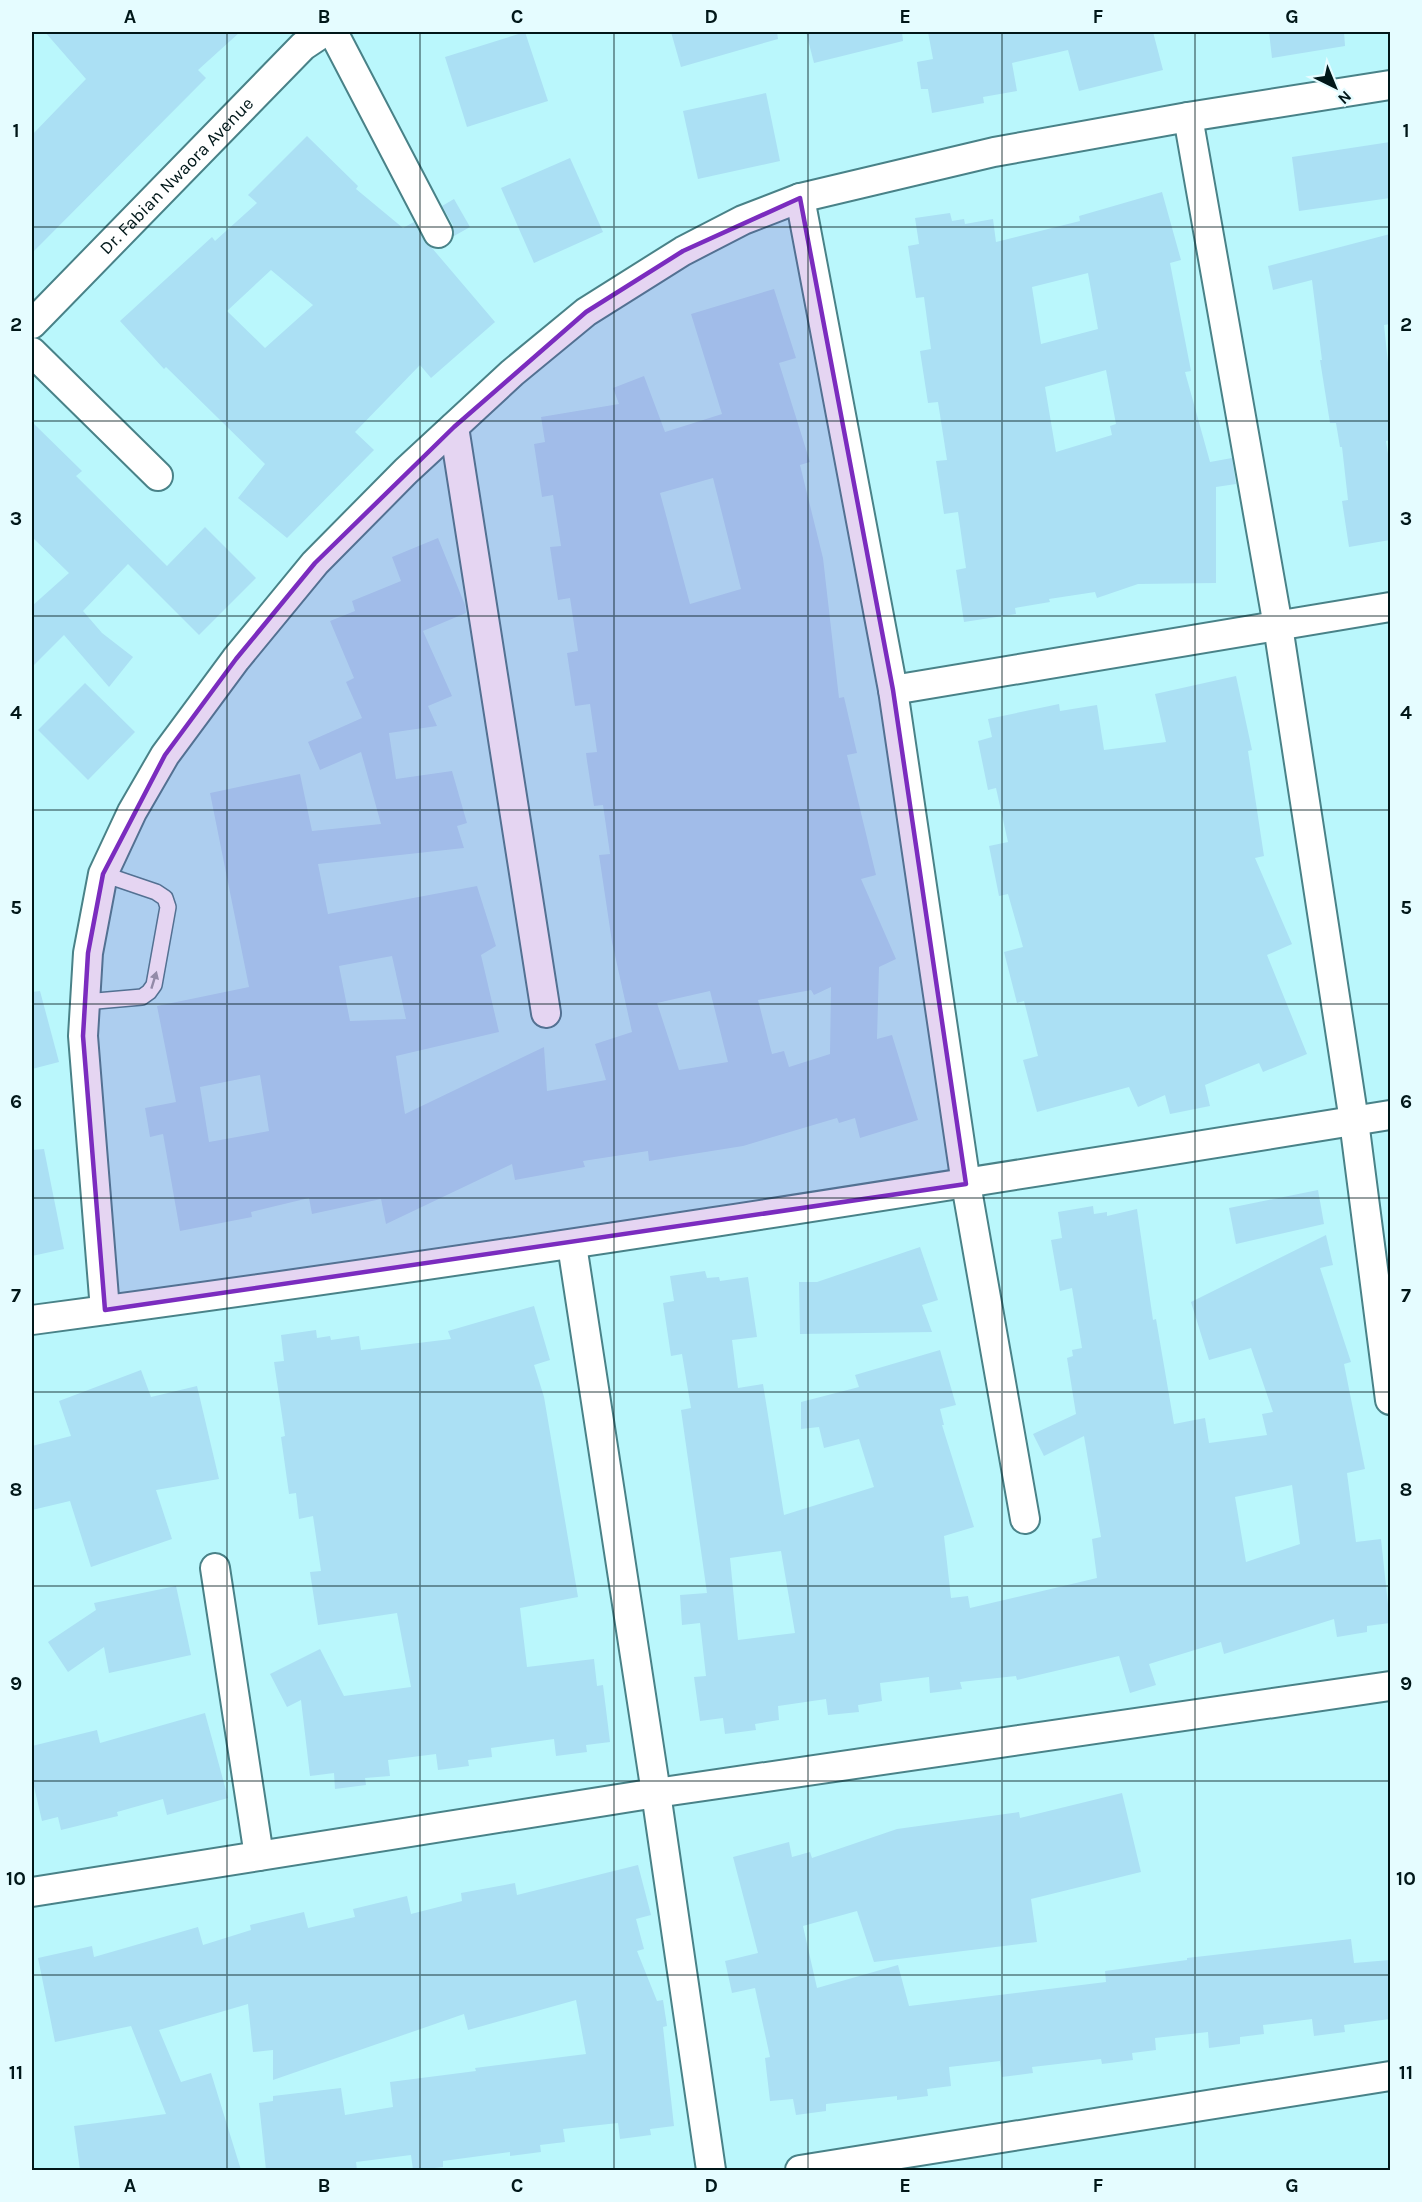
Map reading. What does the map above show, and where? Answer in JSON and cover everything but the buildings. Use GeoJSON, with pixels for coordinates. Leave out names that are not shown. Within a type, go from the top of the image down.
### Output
{"type":"FeatureCollection","features":[{"type":"Feature","properties":{"kind":"street","name":"Dr. Fabian Nwaora Avenue"},"geometry":{"type":"LineString","coordinates":[[32,324],[303,46],[324,32]]}},
{"type":"Feature","properties":{"kind":"street"},"geometry":{"type":"LineString","coordinates":[[333,32],[438,233]]}},
{"type":"Feature","properties":{"kind":"street"},"geometry":{"type":"LineString","coordinates":[[105,1310],[83,1036],[88,953],[103,874],[132,812],[165,755],[236,659],[315,562],[454,427],[512,373],[586,312],[683,251],[743,220],[800,198],[994,152],[1188,117],[1390,85]]}},
{"type":"Feature","properties":{"kind":"street"},"geometry":{"type":"LineString","coordinates":[[1188,117],[1278,626],[1354,1121],[1390,1400]]}},
{"type":"Feature","properties":{"kind":"street"},"geometry":{"type":"LineString","coordinates":[[800,198],[893,690],[966,1184],[1025,1520]]}},
{"type":"Feature","properties":{"kind":"street"},"geometry":{"type":"LineString","coordinates":[[32,352],[158,476]]}},
{"type":"Feature","properties":{"kind":"street"},"geometry":{"type":"LineString","coordinates":[[454,427],[546,1013]]}},
{"type":"Feature","properties":{"kind":"street"},"geometry":{"type":"LineString","coordinates":[[893,690],[1390,607]]}},
{"type":"Feature","properties":{"kind":"street"},"geometry":{"type":"LineString","coordinates":[[32,1320],[572,1245],[1390,1115]]}},
{"type":"Feature","properties":{"kind":"street"},"geometry":{"type":"LineString","coordinates":[[572,1245],[711,2170]]}},
{"type":"Feature","properties":{"kind":"street"},"geometry":{"type":"LineString","coordinates":[[215,1568],[259,1856]]}},
{"type":"Feature","properties":{"kind":"street"},"geometry":{"type":"LineString","coordinates":[[32,1892],[656,1793],[1390,1686]]}},
{"type":"Feature","properties":{"kind":"street"},"geometry":{"type":"LineString","coordinates":[[800,2170],[1390,2076]]}},
{"type":"Feature","properties":{"kind":"lane"},"geometry":{"type":"LineString","coordinates":[[85,1002],[142,997],[149,992],[154,985],[168,907],[165,898],[156,892],[103,874]]}},
{"type":"Feature","properties":{"kind":"highlighted area"},"geometry":{"type":"Polygon","coordinates":[[[800,198],[893,690],[966,1184],[105,1310],[83,1036],[88,953],[103,874],[165,755],[236,659],[315,563],[454,427],[586,312],[683,251],[800,198]]]}}]}
